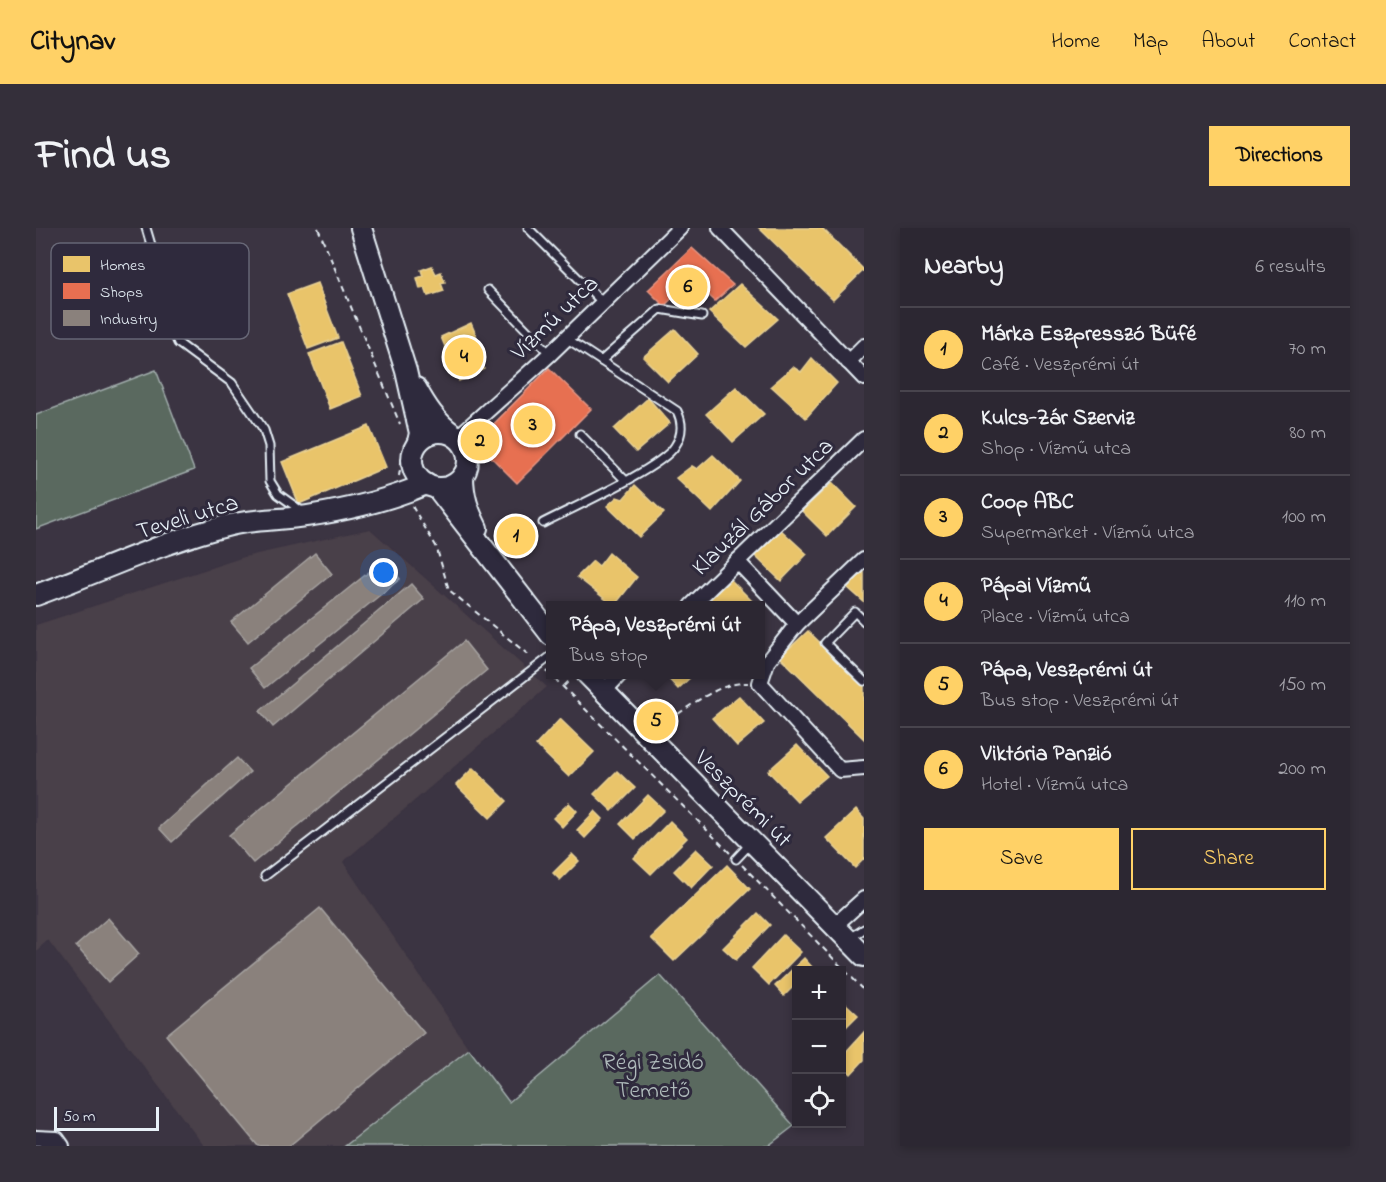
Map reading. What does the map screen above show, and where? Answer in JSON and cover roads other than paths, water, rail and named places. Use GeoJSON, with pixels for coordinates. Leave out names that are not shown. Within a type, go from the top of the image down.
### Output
{"type":"FeatureCollection","features":[{"type":"Feature","properties":{"kind":"main road"},"geometry":{"type":"LineString","coordinates":[[361,228],[406,371],[420,433],[415,450],[414,471],[431,486],[546,629]]}},
{"type":"Feature","properties":{"kind":"main road"},"geometry":{"type":"LineString","coordinates":[[406,371],[430,412],[442,427],[456,436],[468,453],[463,492],[490,557]]}},
{"type":"Feature","properties":{"kind":"main road"},"geometry":{"type":"LineString","coordinates":[[415,450],[428,434],[435,432],[456,436]]}},
{"type":"Feature","properties":{"kind":"main road","name":"Teveli utca"},"geometry":{"type":"LineString","coordinates":[[357,506],[390,486],[405,472],[415,450]]}},
{"type":"Feature","properties":{"kind":"main road"},"geometry":{"type":"LineString","coordinates":[[431,486],[452,486],[464,476]]}},
{"type":"Feature","properties":{"kind":"main road","name":"Teveli utca"},"geometry":{"type":"LineString","coordinates":[[36,595],[180,540],[231,525],[308,516],[357,506],[431,486]]}},
{"type":"Feature","properties":{"kind":"main road","name":"Veszprémi út"},"geometry":{"type":"LineString","coordinates":[[592,679],[834,926],[856,934],[864,956]]}},
{"type":"Feature","properties":{"kind":"street","name":"Vízmű utca"},"geometry":{"type":"LineString","coordinates":[[456,436],[550,354],[680,228]]}},
{"type":"Feature","properties":{"kind":"street"},"geometry":{"type":"LineString","coordinates":[[720,228],[864,378]]}},
{"type":"Feature","properties":{"kind":"street"},"geometry":{"type":"LineString","coordinates":[[848,362],[864,346]]}},
{"type":"Feature","properties":{"kind":"street","name":"Klauzál Gábor utca"},"geometry":{"type":"LineString","coordinates":[[696,601],[864,439]]}},
{"type":"Feature","properties":{"kind":"street"},"geometry":{"type":"LineString","coordinates":[[765,668],[767,662],[797,624],[864,560]]}},
{"type":"Feature","properties":{"kind":"street"},"geometry":{"type":"LineString","coordinates":[[737,561],[797,624]]}},
{"type":"Feature","properties":{"kind":"street"},"geometry":{"type":"LineString","coordinates":[[604,691],[616,679]]}},
{"type":"Feature","properties":{"kind":"street"},"geometry":{"type":"LineString","coordinates":[[761,679],[760,683],[840,770],[864,768]]}},
{"type":"Feature","properties":{"kind":"street"},"geometry":{"type":"LineString","coordinates":[[834,926],[864,899]]}},
{"type":"Feature","properties":{"kind":"street"},"geometry":{"type":"LineString","coordinates":[[36,1138],[57,1139],[62,1146]]}},
{"type":"Feature","properties":{"kind":"lane"},"geometry":{"type":"LineString","coordinates":[[146,228],[150,243]]}},
{"type":"Feature","properties":{"kind":"lane"},"geometry":{"type":"LineString","coordinates":[[528,228],[603,303]]}},
{"type":"Feature","properties":{"kind":"lane"},"geometry":{"type":"LineString","coordinates":[[488,290],[550,354]]}},
{"type":"Feature","properties":{"kind":"lane"},"geometry":{"type":"LineString","coordinates":[[601,361],[660,309],[702,316]]}},
{"type":"Feature","properties":{"kind":"lane"},"geometry":{"type":"LineString","coordinates":[[543,523],[658,463],[675,447],[681,434],[682,421],[677,411],[566,338]]}},
{"type":"Feature","properties":{"kind":"lane"},"geometry":{"type":"LineString","coordinates":[[176,339],[178,343],[232,384],[264,430],[268,446],[270,481],[278,494],[308,516]]}},
{"type":"Feature","properties":{"kind":"lane"},"geometry":{"type":"LineString","coordinates":[[580,434],[625,480]]}},
{"type":"Feature","properties":{"kind":"lane"},"geometry":{"type":"LineString","coordinates":[[864,621],[855,612],[825,643],[864,681]]}},
{"type":"Feature","properties":{"kind":"lane"},"geometry":{"type":"LineString","coordinates":[[265,876],[546,660]]}},
{"type":"Feature","properties":{"kind":"lane"},"geometry":{"type":"LineString","coordinates":[[736,859],[752,842]]}},
{"type":"Feature","properties":{"kind":"place","name":"Viktória Panzió"},"geometry":{"type":"Point","coordinates":[688,287]}},
{"type":"Feature","properties":{"kind":"place","name":"Pápai Vízmű"},"geometry":{"type":"Point","coordinates":[464,357]}},
{"type":"Feature","properties":{"kind":"place","name":"Coop ABC"},"geometry":{"type":"Point","coordinates":[533,425]}},
{"type":"Feature","properties":{"kind":"place","name":"Kulcs-Zár Szerviz"},"geometry":{"type":"Point","coordinates":[480,441]}},
{"type":"Feature","properties":{"kind":"place","name":"Márka Eszpresszó Büfé"},"geometry":{"type":"Point","coordinates":[516,536]}},
{"type":"Feature","properties":{"kind":"place","name":"Pápa, Veszprémi út"},"geometry":{"type":"Point","coordinates":[656,721]}},
{"type":"Feature","properties":{"kind":"park label","name":"Régi Zsidó Temető"},"geometry":{"type":"Point","coordinates":[653,1075]}}]}
